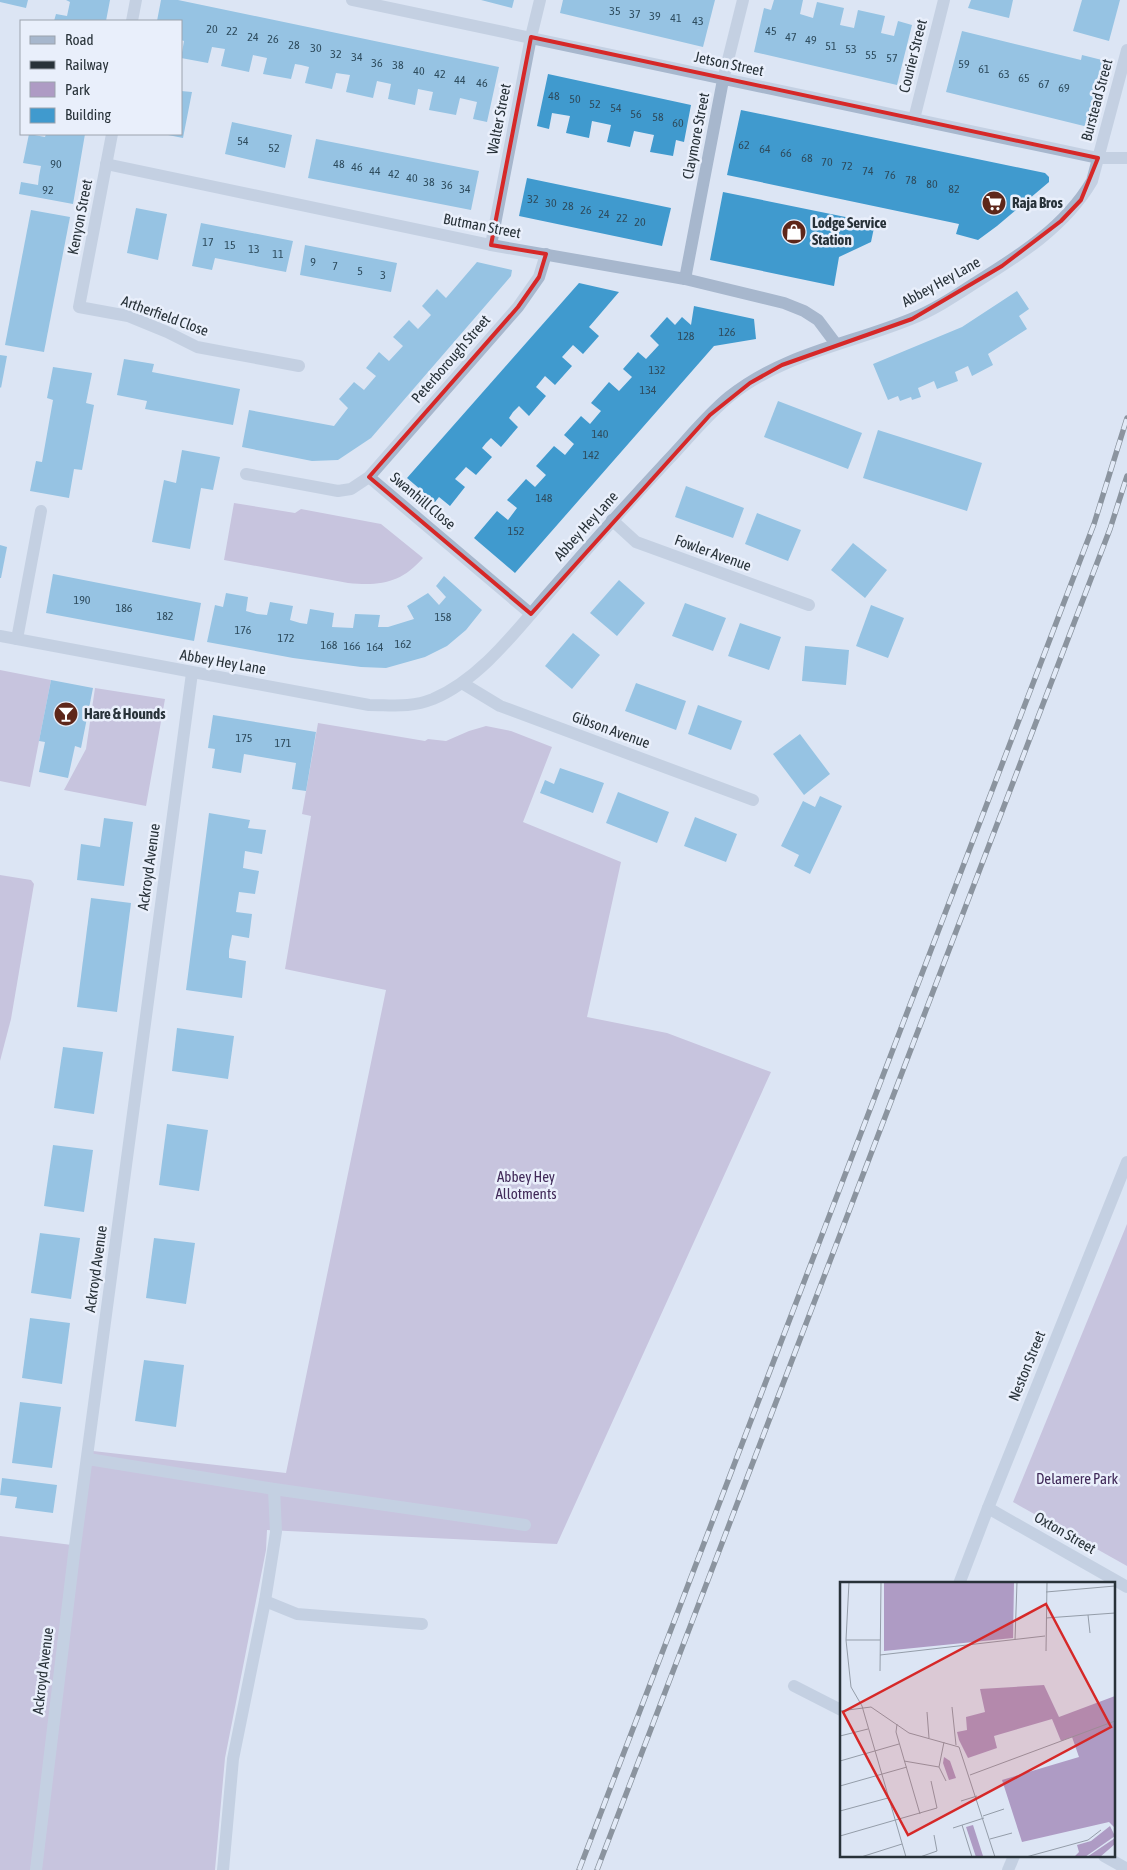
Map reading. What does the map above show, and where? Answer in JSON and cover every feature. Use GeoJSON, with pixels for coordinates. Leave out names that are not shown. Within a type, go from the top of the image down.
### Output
{"type":"FeatureCollection","features":[{"type":"Feature","properties":{"kind":"street"},"geometry":{"type":"LineString","coordinates":[[132,20],[136,0]]}},
{"type":"Feature","properties":{"kind":"street","name":"Jetson Street"},"geometry":{"type":"LineString","coordinates":[[352,0],[1098,158]]}},
{"type":"Feature","properties":{"kind":"street","name":"Walter Street"},"geometry":{"type":"LineString","coordinates":[[491,245],[540,0]]}},
{"type":"Feature","properties":{"kind":"street","name":"Claymore Street"},"geometry":{"type":"LineString","coordinates":[[684,279],[723,80],[743,0]]}},
{"type":"Feature","properties":{"kind":"street","name":"Courier Street"},"geometry":{"type":"LineString","coordinates":[[914,119],[944,0]]}},
{"type":"Feature","properties":{"kind":"street","name":"Burstead Street"},"geometry":{"type":"LineString","coordinates":[[1098,158],[1127,50]]}},
{"type":"Feature","properties":{"kind":"street","name":"Kenyon Street"},"geometry":{"type":"LineString","coordinates":[[79,307],[112,135]]}},
{"type":"Feature","properties":{"kind":"street"},"geometry":{"type":"LineString","coordinates":[[1098,158],[1127,158]]}},
{"type":"Feature","properties":{"kind":"street","name":"Abbey Hey Lane"},"geometry":{"type":"LineString","coordinates":[[0,636],[369,705],[411,706],[433,698],[462,683],[489,659],[531,614],[612,520],[729,397],[782,365],[836,344],[912,319],[948,300],[1002,266],[1061,221],[1081,200],[1092,181],[1098,158]]}},
{"type":"Feature","properties":{"kind":"street","name":"Butman Street"},"geometry":{"type":"LineString","coordinates":[[106,164],[491,245],[684,279],[784,303],[804,311],[818,320],[836,344]]}},
{"type":"Feature","properties":{"kind":"street","name":"Peterborough Street"},"geometry":{"type":"LineString","coordinates":[[369,477],[518,307],[539,277],[546,254]]}},
{"type":"Feature","properties":{"kind":"street","name":"Artherfield Close"},"geometry":{"type":"LineString","coordinates":[[79,307],[128,316],[197,346],[299,366]]}},
{"type":"Feature","properties":{"kind":"street","name":"Swanhill Close"},"geometry":{"type":"LineString","coordinates":[[246,474],[338,491],[351,489],[369,477],[531,614]]}},
{"type":"Feature","properties":{"kind":"street"},"geometry":{"type":"LineString","coordinates":[[18,639],[41,512]]}},
{"type":"Feature","properties":{"kind":"street","name":"Fowler Avenue"},"geometry":{"type":"LineString","coordinates":[[612,520],[636,542],[809,605]]}},
{"type":"Feature","properties":{"kind":"street","name":"Ackroyd Avenue"},"geometry":{"type":"LineString","coordinates":[[36,1870],[75,1546],[192,672]]}},
{"type":"Feature","properties":{"kind":"street","name":"Gibson Avenue"},"geometry":{"type":"LineString","coordinates":[[462,683],[500,706],[753,800]]}},
{"type":"Feature","properties":{"kind":"street","name":"Neston Street"},"geometry":{"type":"LineString","coordinates":[[960,1582],[1127,1162]]}},
{"type":"Feature","properties":{"kind":"street"},"geometry":{"type":"LineString","coordinates":[[88,1459],[525,1525]]}},
{"type":"Feature","properties":{"kind":"street"},"geometry":{"type":"LineString","coordinates":[[223,1870],[233,1759],[265,1601],[276,1532],[274,1488]]}},
{"type":"Feature","properties":{"kind":"street","name":"Oxton Street"},"geometry":{"type":"LineString","coordinates":[[988,1508],[1127,1587]]}},
{"type":"Feature","properties":{"kind":"street"},"geometry":{"type":"LineString","coordinates":[[265,1601],[297,1614],[422,1624]]}},
{"type":"Feature","properties":{"kind":"street"},"geometry":{"type":"LineString","coordinates":[[794,1686],[840,1709]]}},
{"type":"Feature","properties":{"kind":"street"},"geometry":{"type":"LineString","coordinates":[[1008,1870],[1013,1858]]}},
{"type":"Feature","properties":{"kind":"street"},"geometry":{"type":"LineString","coordinates":[[1108,1858],[1127,1869]]}},
{"type":"Feature","properties":{"kind":"highlighted area"},"geometry":{"type":"Polygon","coordinates":[[[531,37],[1098,158],[1081,200],[1061,221],[1002,266],[912,319],[782,365],[750,383],[710,415],[531,614],[369,477],[518,307],[539,277],[546,254],[491,245],[531,37]]]}},
{"type":"Feature","properties":{"kind":"green space"},"geometry":{"type":"Polygon","coordinates":[[[234,503],[295,513],[301,509],[381,524],[423,558],[407,573],[398,578],[371,584],[348,583],[224,560],[234,503]]]}},
{"type":"Feature","properties":{"kind":"green space"},"geometry":{"type":"Polygon","coordinates":[[[0,670],[51,680],[30,787],[0,781],[0,670]]]}},
{"type":"Feature","properties":{"kind":"green space"},"geometry":{"type":"Polygon","coordinates":[[[95,688],[165,699],[146,806],[64,790],[86,749],[95,688]]]}},
{"type":"Feature","properties":{"kind":"green space","name":"Abbey Hey Allotments"},"geometry":{"type":"Polygon","coordinates":[[[318,723],[425,741],[428,739],[446,741],[486,726],[511,731],[552,747],[523,822],[621,862],[587,1017],[667,1033],[771,1072],[557,1544],[267,1530],[266,1550],[225,1758],[215,1870],[0,1870],[0,1536],[80,1546],[93,1451],[286,1473],[386,990],[285,969],[311,816],[302,814],[318,723]]]}},
{"type":"Feature","properties":{"kind":"green space"},"geometry":{"type":"Polygon","coordinates":[[[0,875],[31,880],[34,884],[11,1019],[0,1061],[0,875]]]}},
{"type":"Feature","properties":{"kind":"green space","name":"Delamere Park"},"geometry":{"type":"Polygon","coordinates":[[[1127,1224],[1127,1566],[1013,1502],[1127,1224]]]}},
{"type":"Feature","properties":{"kind":"building"},"geometry":{"type":"Polygon","coordinates":[[[0,0],[28,0],[26,8],[0,2],[0,0]]]}},
{"type":"Feature","properties":{"kind":"building"},"geometry":{"type":"Polygon","coordinates":[[[66,0],[110,0],[106,20],[54,20],[56,14],[67,16],[70,2],[66,0]]]}},
{"type":"Feature","properties":{"kind":"building"},"geometry":{"type":"Polygon","coordinates":[[[161,0],[178,0],[499,67],[487,122],[473,119],[477,102],[460,98],[456,115],[429,110],[433,92],[418,89],[415,105],[388,99],[391,84],[377,81],[373,98],[346,92],[350,75],[336,73],[332,89],[305,83],[309,67],[301,65],[295,64],[291,79],[263,74],[267,58],[253,55],[249,72],[221,66],[225,49],[212,47],[208,63],[182,58],[184,41],[182,40],[182,20],[157,20],[161,0]]]}},
{"type":"Feature","properties":{"kind":"building"},"geometry":{"type":"Polygon","coordinates":[[[481,0],[514,0],[512,8],[481,0]]]}},
{"type":"Feature","properties":{"kind":"building"},"geometry":{"type":"Polygon","coordinates":[[[563,0],[715,0],[703,47],[560,13],[563,0]]]}},
{"type":"Feature","properties":{"kind":"building"},"geometry":{"type":"Polygon","coordinates":[[[774,0],[803,0],[800,14],[813,18],[817,2],[844,8],[840,25],[854,28],[858,10],[885,16],[881,33],[894,36],[898,21],[912,25],[897,85],[754,52],[764,8],[771,10],[774,0]]]}},
{"type":"Feature","properties":{"kind":"building"},"geometry":{"type":"Polygon","coordinates":[[[971,0],[1013,0],[1009,18],[968,8],[971,0]]]}},
{"type":"Feature","properties":{"kind":"building"},"geometry":{"type":"Polygon","coordinates":[[[1082,0],[1120,0],[1109,41],[1073,31],[1082,0]]]}},
{"type":"Feature","properties":{"kind":"building"},"geometry":{"type":"Polygon","coordinates":[[[962,31],[1081,60],[1082,55],[1106,61],[1090,122],[1084,126],[946,92],[962,31]]]}},
{"type":"Feature","properties":{"kind":"building"},"geometry":{"type":"Polygon","coordinates":[[[548,74],[691,105],[684,142],[676,140],[673,156],[650,152],[654,135],[634,131],[630,147],[607,142],[611,125],[592,121],[589,138],[566,133],[570,116],[552,113],[549,129],[537,126],[548,74]]]}},
{"type":"Feature","properties":{"kind":"building"},"geometry":{"type":"Polygon","coordinates":[[[182,91],[192,92],[183,138],[168,135],[182,135],[182,91]]]}},
{"type":"Feature","properties":{"kind":"building"},"geometry":{"type":"Polygon","coordinates":[[[741,110],[1045,173],[1049,177],[1049,182],[978,240],[956,234],[959,224],[727,175],[741,110]]]}},
{"type":"Feature","properties":{"kind":"building"},"geometry":{"type":"Polygon","coordinates":[[[232,122],[292,135],[285,168],[225,154],[232,122]]]}},
{"type":"Feature","properties":{"kind":"building"},"geometry":{"type":"Polygon","coordinates":[[[29,135],[45,137],[46,135],[85,135],[73,204],[19,194],[21,182],[38,185],[41,166],[23,163],[29,135]]]}},
{"type":"Feature","properties":{"kind":"building"},"geometry":{"type":"Polygon","coordinates":[[[316,139],[479,171],[471,210],[308,178],[316,139]]]}},
{"type":"Feature","properties":{"kind":"building"},"geometry":{"type":"Polygon","coordinates":[[[527,178],[671,208],[662,246],[519,216],[527,178]]]}},
{"type":"Feature","properties":{"kind":"building","name":"Lodge Service Station"},"geometry":{"type":"Polygon","coordinates":[[[723,192],[875,223],[871,242],[839,257],[834,286],[710,260],[723,192]]]}},
{"type":"Feature","properties":{"kind":"building"},"geometry":{"type":"Polygon","coordinates":[[[136,208],[167,214],[158,260],[127,253],[136,208]]]}},
{"type":"Feature","properties":{"kind":"building"},"geometry":{"type":"Polygon","coordinates":[[[31,210],[70,217],[44,352],[5,345],[31,210]]]}},
{"type":"Feature","properties":{"kind":"building"},"geometry":{"type":"Polygon","coordinates":[[[201,223],[293,241],[286,272],[215,258],[212,270],[192,266],[201,223]]]}},
{"type":"Feature","properties":{"kind":"building"},"geometry":{"type":"Polygon","coordinates":[[[305,245],[397,263],[391,292],[300,275],[305,245]]]}},
{"type":"Feature","properties":{"kind":"building"},"geometry":{"type":"Polygon","coordinates":[[[477,262],[512,270],[511,276],[371,438],[338,460],[312,461],[242,447],[249,410],[334,426],[348,408],[339,399],[354,382],[364,390],[376,376],[366,368],[379,352],[389,361],[403,346],[393,337],[409,320],[418,329],[431,315],[422,306],[429,298],[437,289],[446,298],[477,262]]]}},
{"type":"Feature","properties":{"kind":"building"},"geometry":{"type":"Polygon","coordinates":[[[579,283],[619,292],[589,327],[599,336],[583,354],[573,345],[562,357],[572,366],[555,385],[545,376],[536,387],[546,396],[529,416],[519,406],[513,412],[509,418],[518,427],[501,447],[491,438],[486,443],[482,448],[492,457],[476,475],[466,467],[455,479],[465,487],[450,506],[439,497],[435,502],[407,478],[579,283]]]}},
{"type":"Feature","properties":{"kind":"building"},"geometry":{"type":"Polygon","coordinates":[[[1017,291],[1029,309],[1019,316],[1027,329],[988,354],[993,365],[972,376],[968,366],[955,372],[958,381],[937,389],[934,381],[918,388],[921,397],[912,400],[911,397],[900,401],[898,396],[888,400],[873,364],[962,327],[1017,291]]]}},
{"type":"Feature","properties":{"kind":"building"},"geometry":{"type":"Polygon","coordinates":[[[694,306],[754,319],[756,339],[714,346],[515,573],[474,538],[497,511],[508,520],[517,508],[507,500],[526,479],[535,487],[546,475],[536,466],[554,446],[565,455],[574,444],[564,435],[581,416],[590,424],[601,411],[591,403],[609,382],[619,391],[632,377],[623,369],[638,352],[646,359],[659,345],[650,336],[667,317],[675,325],[682,317],[691,325],[694,306]]]}},
{"type":"Feature","properties":{"kind":"building"},"geometry":{"type":"Polygon","coordinates":[[[0,355],[7,356],[1,388],[0,387],[0,355]]]}},
{"type":"Feature","properties":{"kind":"building"},"geometry":{"type":"Polygon","coordinates":[[[124,359],[154,364],[152,372],[240,389],[233,425],[145,409],[147,401],[117,395],[124,359]]]}},
{"type":"Feature","properties":{"kind":"building"},"geometry":{"type":"Polygon","coordinates":[[[53,367],[92,373],[86,403],[94,405],[82,470],[74,469],[69,498],[30,491],[36,461],[42,462],[53,400],[47,398],[53,367]]]}},
{"type":"Feature","properties":{"kind":"building"},"geometry":{"type":"Polygon","coordinates":[[[778,401],[862,433],[848,469],[764,437],[778,401]]]}},
{"type":"Feature","properties":{"kind":"building"},"geometry":{"type":"Polygon","coordinates":[[[878,430],[982,463],[967,511],[863,478],[878,430]]]}},
{"type":"Feature","properties":{"kind":"building"},"geometry":{"type":"Polygon","coordinates":[[[182,450],[220,457],[213,490],[201,488],[190,549],[152,542],[164,480],[176,483],[182,450]]]}},
{"type":"Feature","properties":{"kind":"building"},"geometry":{"type":"Polygon","coordinates":[[[686,486],[744,508],[733,538],[675,517],[686,486]]]}},
{"type":"Feature","properties":{"kind":"building"},"geometry":{"type":"Polygon","coordinates":[[[757,513],[801,530],[788,561],[745,544],[757,513]]]}},
{"type":"Feature","properties":{"kind":"building"},"geometry":{"type":"Polygon","coordinates":[[[853,543],[887,570],[865,598],[831,570],[853,543]]]}},
{"type":"Feature","properties":{"kind":"building"},"geometry":{"type":"Polygon","coordinates":[[[0,545],[7,547],[1,578],[0,578],[0,545]]]}},
{"type":"Feature","properties":{"kind":"building"},"geometry":{"type":"Polygon","coordinates":[[[53,574],[201,603],[194,641],[46,613],[53,574]]]}},
{"type":"Feature","properties":{"kind":"building"},"geometry":{"type":"Polygon","coordinates":[[[444,576],[482,610],[466,630],[447,646],[425,657],[386,668],[361,667],[293,658],[207,642],[215,605],[223,607],[226,593],[248,597],[246,611],[257,614],[267,615],[270,602],[293,606],[290,620],[300,623],[307,624],[310,609],[334,613],[332,627],[353,628],[355,614],[380,615],[378,627],[388,627],[414,619],[407,606],[428,593],[439,605],[446,597],[436,586],[444,576]]]}},
{"type":"Feature","properties":{"kind":"building"},"geometry":{"type":"Polygon","coordinates":[[[619,580],[645,603],[617,636],[590,613],[619,580]]]}},
{"type":"Feature","properties":{"kind":"building"},"geometry":{"type":"Polygon","coordinates":[[[685,603],[726,618],[713,651],[672,636],[685,603]]]}},
{"type":"Feature","properties":{"kind":"building"},"geometry":{"type":"Polygon","coordinates":[[[871,605],[904,618],[888,658],[856,646],[871,605]]]}},
{"type":"Feature","properties":{"kind":"building"},"geometry":{"type":"Polygon","coordinates":[[[740,623],[781,637],[769,670],[728,656],[740,623]]]}},
{"type":"Feature","properties":{"kind":"building"},"geometry":{"type":"Polygon","coordinates":[[[573,633],[600,655],[572,689],[545,666],[573,633]]]}},
{"type":"Feature","properties":{"kind":"building"},"geometry":{"type":"Polygon","coordinates":[[[805,646],[849,650],[846,685],[802,681],[805,646]]]}},
{"type":"Feature","properties":{"kind":"building","name":"Hare & Hounds"},"geometry":{"type":"Polygon","coordinates":[[[51,680],[93,688],[81,748],[75,746],[68,778],[39,772],[45,742],[39,741],[51,680]]]}},
{"type":"Feature","properties":{"kind":"building"},"geometry":{"type":"Polygon","coordinates":[[[636,683],[686,701],[676,730],[625,711],[636,683]]]}},
{"type":"Feature","properties":{"kind":"building"},"geometry":{"type":"Polygon","coordinates":[[[698,705],[742,721],[731,750],[688,734],[698,705]]]}},
{"type":"Feature","properties":{"kind":"building"},"geometry":{"type":"Polygon","coordinates":[[[213,715],[316,732],[306,791],[292,789],[296,763],[244,754],[241,773],[212,768],[215,749],[208,748],[213,715]]]}},
{"type":"Feature","properties":{"kind":"building"},"geometry":{"type":"Polygon","coordinates":[[[800,734],[830,774],[804,795],[773,754],[800,734]]]}},
{"type":"Feature","properties":{"kind":"building"},"geometry":{"type":"Polygon","coordinates":[[[560,768],[604,783],[593,813],[540,793],[545,780],[554,784],[560,768]]]}},
{"type":"Feature","properties":{"kind":"building"},"geometry":{"type":"Polygon","coordinates":[[[618,792],[669,812],[657,843],[606,823],[618,792]]]}},
{"type":"Feature","properties":{"kind":"building"},"geometry":{"type":"Polygon","coordinates":[[[820,796],[842,806],[810,874],[794,866],[799,855],[781,846],[803,801],[815,807],[820,796]]]}},
{"type":"Feature","properties":{"kind":"building"},"geometry":{"type":"Polygon","coordinates":[[[209,813],[250,820],[248,828],[266,830],[262,854],[245,851],[243,868],[259,871],[255,894],[239,892],[236,912],[252,914],[249,938],[232,935],[229,951],[229,958],[246,961],[242,998],[186,990],[209,813]]]}},
{"type":"Feature","properties":{"kind":"building"},"geometry":{"type":"Polygon","coordinates":[[[695,817],[737,834],[726,862],[684,846],[695,817]]]}},
{"type":"Feature","properties":{"kind":"building"},"geometry":{"type":"Polygon","coordinates":[[[104,818],[133,822],[124,886],[77,880],[81,844],[100,847],[104,818]]]}},
{"type":"Feature","properties":{"kind":"building"},"geometry":{"type":"Polygon","coordinates":[[[91,898],[131,903],[117,1012],[77,1007],[91,898]]]}},
{"type":"Feature","properties":{"kind":"building"},"geometry":{"type":"Polygon","coordinates":[[[177,1028],[234,1036],[228,1079],[172,1071],[177,1028]]]}},
{"type":"Feature","properties":{"kind":"building"},"geometry":{"type":"Polygon","coordinates":[[[63,1047],[103,1052],[94,1114],[54,1108],[63,1047]]]}},
{"type":"Feature","properties":{"kind":"building"},"geometry":{"type":"Polygon","coordinates":[[[167,1124],[208,1130],[199,1191],[159,1185],[167,1124]]]}},
{"type":"Feature","properties":{"kind":"building"},"geometry":{"type":"Polygon","coordinates":[[[53,1145],[93,1150],[84,1212],[44,1206],[53,1145]]]}},
{"type":"Feature","properties":{"kind":"building"},"geometry":{"type":"Polygon","coordinates":[[[40,1233],[80,1238],[71,1299],[31,1293],[40,1233]]]}},
{"type":"Feature","properties":{"kind":"building"},"geometry":{"type":"Polygon","coordinates":[[[154,1238],[195,1243],[186,1304],[146,1298],[154,1238]]]}},
{"type":"Feature","properties":{"kind":"building"},"geometry":{"type":"Polygon","coordinates":[[[30,1318],[70,1323],[62,1384],[22,1378],[30,1318]]]}},
{"type":"Feature","properties":{"kind":"building"},"geometry":{"type":"Polygon","coordinates":[[[144,1360],[184,1365],[176,1427],[135,1421],[144,1360]]]}},
{"type":"Feature","properties":{"kind":"building"},"geometry":{"type":"Polygon","coordinates":[[[20,1402],[61,1407],[52,1468],[12,1463],[20,1402]]]}},
{"type":"Feature","properties":{"kind":"building"},"geometry":{"type":"Polygon","coordinates":[[[2,1478],[57,1485],[53,1513],[15,1508],[17,1497],[0,1495],[2,1478]]]}},
{"type":"Feature","properties":{"kind":"railway"},"geometry":{"type":"LineString","coordinates":[[579,1870],[1094,524],[1127,418]]}},
{"type":"Feature","properties":{"kind":"railway"},"geometry":{"type":"LineString","coordinates":[[597,1870],[1110,529],[1127,476]]}},
{"type":"Feature","properties":{"kind":"place","name":"Raja Bros"},"geometry":{"type":"Point","coordinates":[994,203]}},
{"type":"Feature","properties":{"kind":"place","name":"Lodge Service Station"},"geometry":{"type":"Point","coordinates":[794,232]}},
{"type":"Feature","properties":{"kind":"place","name":"Hare & Hounds"},"geometry":{"type":"Point","coordinates":[66,714]}}]}
